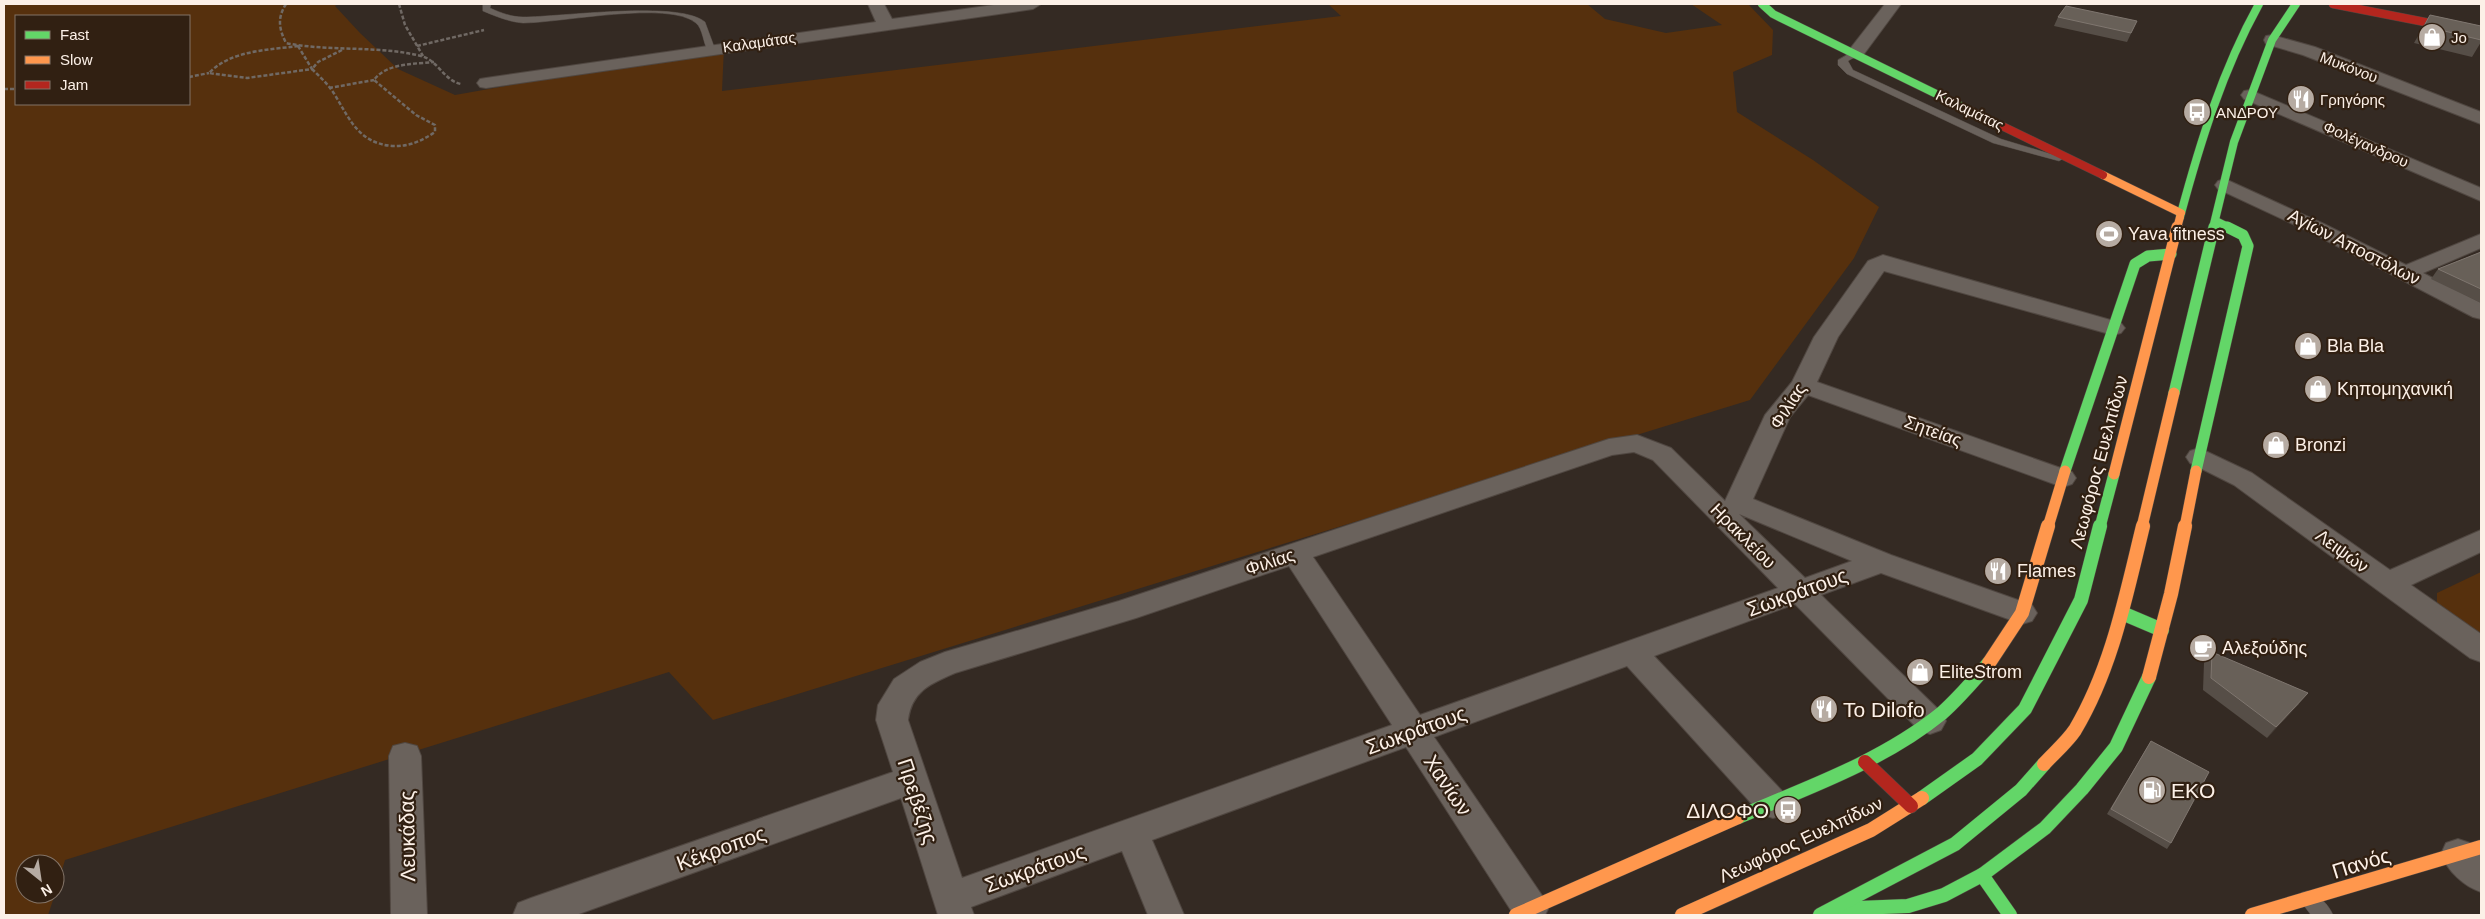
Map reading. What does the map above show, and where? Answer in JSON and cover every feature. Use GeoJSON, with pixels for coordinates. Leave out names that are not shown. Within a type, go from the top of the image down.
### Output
{"type":"FeatureCollection","features":[{"type":"Feature","properties":{"kind":"main road","name":"Καλαμάτας"},"geometry":{"type":"LineString","coordinates":[[1762,4],[1784,20],[2181,213]]}},
{"type":"Feature","properties":{"kind":"main road","name":"Λεωφόρος Ευελπίδων"},"geometry":{"type":"LineString","coordinates":[[1682,915],[1864,834],[1911,806],[1977,758],[2025,709],[2046,673],[2077,608],[2181,213],[2217,97],[2242,33],[2259,4]]}},
{"type":"Feature","properties":{"kind":"main road"},"geometry":{"type":"LineString","coordinates":[[1820,915],[1955,844],[2021,790],[2074,731],[2100,678],[2122,613],[2234,142],[2272,40],[2296,4]]}},
{"type":"Feature","properties":{"kind":"main road"},"geometry":{"type":"LineString","coordinates":[[2333,4],[2481,33]]}},
{"type":"Feature","properties":{"kind":"main road"},"geometry":{"type":"LineString","coordinates":[[2383,4],[2481,23]]}},
{"type":"Feature","properties":{"kind":"main road"},"geometry":{"type":"LineString","coordinates":[[1833,909],[1908,906],[1944,895],[1982,875],[2045,828],[2082,789],[2116,747],[2150,676],[2248,246],[2243,234],[2216,221]]}},
{"type":"Feature","properties":{"kind":"main road"},"geometry":{"type":"LineString","coordinates":[[1527,913],[1865,762],[1930,721],[1963,693],[1987,665],[2022,613],[2063,478],[2135,264],[2148,256],[2171,254]]}},
{"type":"Feature","properties":{"kind":"main road"},"geometry":{"type":"LineString","coordinates":[[2122,613],[2162,630]]}},
{"type":"Feature","properties":{"kind":"main road"},"geometry":{"type":"LineString","coordinates":[[1865,762],[1911,806]]}},
{"type":"Feature","properties":{"kind":"main road","name":"Πανός"},"geometry":{"type":"LineString","coordinates":[[2252,915],[2308,898],[2473,859]]}},
{"type":"Feature","properties":{"kind":"main road"},"geometry":{"type":"LineString","coordinates":[[1982,875],[2010,915]]}},
{"type":"Feature","properties":{"kind":"street"},"geometry":{"type":"LineString","coordinates":[[876,4],[886,25]]}},
{"type":"Feature","properties":{"kind":"street","name":"Καλαμάτας"},"geometry":{"type":"LineString","coordinates":[[486,83],[886,25],[998,6],[1033,4]]}},
{"type":"Feature","properties":{"kind":"street"},"geometry":{"type":"LineString","coordinates":[[1855,54],[1893,4]]}},
{"type":"Feature","properties":{"kind":"street","name":"Μυκόνου"},"geometry":{"type":"LineString","coordinates":[[2272,40],[2309,51],[2481,118]]}},
{"type":"Feature","properties":{"kind":"street","name":"Φολέγανδρου"},"geometry":{"type":"LineString","coordinates":[[2250,95],[2481,194]]}},
{"type":"Feature","properties":{"kind":"street","name":"Αγίων Αποστόλων"},"geometry":{"type":"LineString","coordinates":[[2225,185],[2317,228],[2481,312]]}},
{"type":"Feature","properties":{"kind":"street"},"geometry":{"type":"LineString","coordinates":[[2406,273],[2481,240]]}},
{"type":"Feature","properties":{"kind":"street","name":"Φιλίας"},"geometry":{"type":"LineString","coordinates":[[1730,509],[1778,415],[1803,385],[1826,337],[1876,266],[1883,262],[2113,328]]}},
{"type":"Feature","properties":{"kind":"street","name":"Σητείας"},"geometry":{"type":"LineString","coordinates":[[1803,385],[2063,478]]}},
{"type":"Feature","properties":{"kind":"street","name":"Φιλίας"},"geometry":{"type":"LineString","coordinates":[[905,687],[924,673],[945,664],[1126,610],[1609,447],[1637,443]]}},
{"type":"Feature","properties":{"kind":"street","name":"Ηρακλείου"},"geometry":{"type":"LineString","coordinates":[[1637,443],[1662,454],[1730,509],[1798,591],[1930,721]]}},
{"type":"Feature","properties":{"kind":"street","name":"Λειψών"},"geometry":{"type":"LineString","coordinates":[[2199,457],[2243,479],[2481,650]]}},
{"type":"Feature","properties":{"kind":"street"},"geometry":{"type":"LineString","coordinates":[[1730,509],[2022,613]]}},
{"type":"Feature","properties":{"kind":"street"},"geometry":{"type":"LineString","coordinates":[[2387,584],[2481,540]]}},
{"type":"Feature","properties":{"kind":"street","name":"Χανίων"},"geometry":{"type":"LineString","coordinates":[[1296,554],[1412,731],[1527,913]]}},
{"type":"Feature","properties":{"kind":"street","name":"Σωκράτους"},"geometry":{"type":"LineString","coordinates":[[954,907],[1132,833],[1881,562]]}},
{"type":"Feature","properties":{"kind":"street"},"geometry":{"type":"LineString","coordinates":[[1632,652],[1773,804]]}},
{"type":"Feature","properties":{"kind":"street","name":"Πρεβέζης"},"geometry":{"type":"LineString","coordinates":[[905,687],[896,701],[892,720],[954,907]]}},
{"type":"Feature","properties":{"kind":"street","name":"Λευκάδας"},"geometry":{"type":"LineString","coordinates":[[405,756],[409,915]]}},
{"type":"Feature","properties":{"kind":"street","name":"Κέκροπος"},"geometry":{"type":"LineString","coordinates":[[531,915],[911,780]]}},
{"type":"Feature","properties":{"kind":"street"},"geometry":{"type":"LineString","coordinates":[[1132,833],[1166,915]]}},
{"type":"Feature","properties":{"kind":"lane"},"geometry":{"type":"LineString","coordinates":[[487,4],[486,9],[506,18],[514,19],[663,11]]}},
{"type":"Feature","properties":{"kind":"lane"},"geometry":{"type":"LineString","coordinates":[[640,4],[663,11],[690,15],[699,20],[711,49]]}},
{"type":"Feature","properties":{"kind":"lane"},"geometry":{"type":"LineString","coordinates":[[1855,54],[1843,60],[1843,65],[1850,72],[1898,96],[1997,141],[2082,165]]}},
{"type":"Feature","properties":{"kind":"lane"},"geometry":{"type":"LineString","coordinates":[[2308,898],[2324,915]]}},
{"type":"Feature","properties":{"kind":"path"},"geometry":{"type":"LineString","coordinates":[[286,4],[279,16],[278,28],[286,43],[310,49],[375,50],[424,56],[434,62],[441,73],[454,83],[486,83]]}},
{"type":"Feature","properties":{"kind":"path"},"geometry":{"type":"LineString","coordinates":[[399,4],[400,18],[404,28],[424,56]]}},
{"type":"Feature","properties":{"kind":"path"},"geometry":{"type":"LineString","coordinates":[[417,46],[474,34],[514,19]]}},
{"type":"Feature","properties":{"kind":"path"},"geometry":{"type":"LineString","coordinates":[[298,46],[312,69],[329,88],[344,116],[359,134],[373,144],[400,146],[427,138],[435,132],[435,125],[416,115],[374,80]]}},
{"type":"Feature","properties":{"kind":"path"},"geometry":{"type":"LineString","coordinates":[[209,73],[214,66],[246,54],[298,46]]}},
{"type":"Feature","properties":{"kind":"path"},"geometry":{"type":"LineString","coordinates":[[190,77],[209,73],[222,78],[281,76],[312,69],[318,62],[342,50]]}},
{"type":"Feature","properties":{"kind":"path"},"geometry":{"type":"LineString","coordinates":[[329,88],[374,80],[379,73],[404,65],[434,62]]}},
{"type":"Feature","properties":{"kind":"shaded area"},"geometry":{"type":"Polygon","coordinates":[[[4,4],[337,4],[335,6],[360,33],[398,69],[455,95],[724,47],[722,91],[1341,16],[1328,4],[1587,4],[1605,19],[1666,33],[1722,25],[1691,4],[1748,4],[1773,30],[1772,55],[1733,72],[1737,112],[1813,160],[1879,207],[1854,258],[1750,400],[713,720],[669,672],[65,860],[65,854],[15,854],[15,904],[52,904],[48,915],[4,915],[4,4]]]}},
{"type":"Feature","properties":{"kind":"shaded area"},"geometry":{"type":"Polygon","coordinates":[[[2481,572],[2481,634],[2437,603],[2437,593],[2481,572]]]}},
{"type":"Feature","properties":{"kind":"building"},"geometry":{"type":"Polygon","coordinates":[[[2066,6],[2137,21],[2131,33],[2058,17],[2066,6]]]}},
{"type":"Feature","properties":{"kind":"building"},"geometry":{"type":"Polygon","coordinates":[[[2430,15],[2481,26],[2481,40],[2424,26],[2430,15]]]}},
{"type":"Feature","properties":{"kind":"building"},"geometry":{"type":"Polygon","coordinates":[[[2481,252],[2481,289],[2438,269],[2481,252]]]}},
{"type":"Feature","properties":{"kind":"building"},"geometry":{"type":"Polygon","coordinates":[[[2212,652],[2308,693],[2276,727],[2211,678],[2212,652]]]}},
{"type":"Feature","properties":{"kind":"building"},"geometry":{"type":"Polygon","coordinates":[[[2151,741],[2209,772],[2171,843],[2111,809],[2151,741]]]}},
{"type":"Feature","properties":{"kind":"traffic: fast"},"geometry":{"type":"LineString","coordinates":[[1762,4],[1773,14],[1965,108]]}},
{"type":"Feature","properties":{"kind":"traffic: fast"},"geometry":{"type":"LineString","coordinates":[[2180,217],[2203,135],[2223,80],[2234,53],[2259,4]]}},
{"type":"Feature","properties":{"kind":"traffic: fast"},"geometry":{"type":"LineString","coordinates":[[2174,393],[2234,142],[2272,40],[2296,4]]}},
{"type":"Feature","properties":{"kind":"traffic: fast"},"geometry":{"type":"LineString","coordinates":[[2196,471],[2248,246],[2243,235],[2216,221]]}},
{"type":"Feature","properties":{"kind":"traffic: fast"},"geometry":{"type":"LineString","coordinates":[[2065,471],[2135,264],[2148,256],[2171,254]]}},
{"type":"Feature","properties":{"kind":"traffic: fast"},"geometry":{"type":"LineString","coordinates":[[1922,798],[1977,759],[2025,709],[2081,600],[2114,474]]}},
{"type":"Feature","properties":{"kind":"traffic: fast"},"geometry":{"type":"LineString","coordinates":[[2122,613],[2162,630]]}},
{"type":"Feature","properties":{"kind":"traffic: fast"},"geometry":{"type":"LineString","coordinates":[[1738,817],[1858,765],[1915,732],[1941,713],[1964,692],[1989,663]]}},
{"type":"Feature","properties":{"kind":"traffic: fast"},"geometry":{"type":"LineString","coordinates":[[1833,909],[1908,906],[1944,895],[1982,875],[2045,828],[2082,789],[2116,747],[2149,677]]}},
{"type":"Feature","properties":{"kind":"traffic: fast"},"geometry":{"type":"LineString","coordinates":[[1820,915],[1955,844],[2021,790],[2044,764]]}},
{"type":"Feature","properties":{"kind":"traffic: fast"},"geometry":{"type":"LineString","coordinates":[[1982,875],[2010,915]]}},
{"type":"Feature","properties":{"kind":"traffic: slow"},"geometry":{"type":"LineString","coordinates":[[2103,175],[2181,213]]}},
{"type":"Feature","properties":{"kind":"traffic: slow"},"geometry":{"type":"LineString","coordinates":[[2114,474],[2180,217]]}},
{"type":"Feature","properties":{"kind":"traffic: slow"},"geometry":{"type":"LineString","coordinates":[[2044,764],[2074,731],[2100,679],[2122,613],[2174,393]]}},
{"type":"Feature","properties":{"kind":"traffic: slow"},"geometry":{"type":"LineString","coordinates":[[1989,663],[2022,613],[2065,471]]}},
{"type":"Feature","properties":{"kind":"traffic: slow"},"geometry":{"type":"LineString","coordinates":[[2149,677],[2171,594],[2196,471]]}},
{"type":"Feature","properties":{"kind":"traffic: slow"},"geometry":{"type":"LineString","coordinates":[[1682,915],[1871,830],[1922,798]]}},
{"type":"Feature","properties":{"kind":"traffic: slow"},"geometry":{"type":"LineString","coordinates":[[1516,915],[1738,817]]}},
{"type":"Feature","properties":{"kind":"traffic: slow"},"geometry":{"type":"LineString","coordinates":[[2252,915],[2481,847]]}},
{"type":"Feature","properties":{"kind":"traffic: jam"},"geometry":{"type":"LineString","coordinates":[[2333,4],[2481,33]]}},
{"type":"Feature","properties":{"kind":"traffic: jam"},"geometry":{"type":"LineString","coordinates":[[1965,108],[2103,175]]}},
{"type":"Feature","properties":{"kind":"traffic: jam"},"geometry":{"type":"LineString","coordinates":[[1865,762],[1911,806]]}},
{"type":"Feature","properties":{"kind":"place","name":"Jo"},"geometry":{"type":"Point","coordinates":[2432,37]}},
{"type":"Feature","properties":{"kind":"place","name":"Γρηγόρης"},"geometry":{"type":"Point","coordinates":[2301,99]}},
{"type":"Feature","properties":{"kind":"place","name":"ΑΝΔΡΟΥ"},"geometry":{"type":"Point","coordinates":[2197,112]}},
{"type":"Feature","properties":{"kind":"place","name":"Yava fitness"},"geometry":{"type":"Point","coordinates":[2109,234]}},
{"type":"Feature","properties":{"kind":"place","name":"Bla Bla"},"geometry":{"type":"Point","coordinates":[2308,346]}},
{"type":"Feature","properties":{"kind":"place","name":"Κηπομηχανική"},"geometry":{"type":"Point","coordinates":[2318,389]}},
{"type":"Feature","properties":{"kind":"place","name":"Bronzi"},"geometry":{"type":"Point","coordinates":[2276,445]}},
{"type":"Feature","properties":{"kind":"place","name":"Flames"},"geometry":{"type":"Point","coordinates":[1998,571]}},
{"type":"Feature","properties":{"kind":"place","name":"Αλεξούδης"},"geometry":{"type":"Point","coordinates":[2203,648]}},
{"type":"Feature","properties":{"kind":"place","name":"EliteStrom"},"geometry":{"type":"Point","coordinates":[1920,672]}},
{"type":"Feature","properties":{"kind":"place","name":"To Dilofo"},"geometry":{"type":"Point","coordinates":[1824,709]}},
{"type":"Feature","properties":{"kind":"place","name":"EKO"},"geometry":{"type":"Point","coordinates":[2152,790]}},
{"type":"Feature","properties":{"kind":"place","name":"ΔΙΛΟΦΟ"},"geometry":{"type":"Point","coordinates":[1788,810]}}]}
